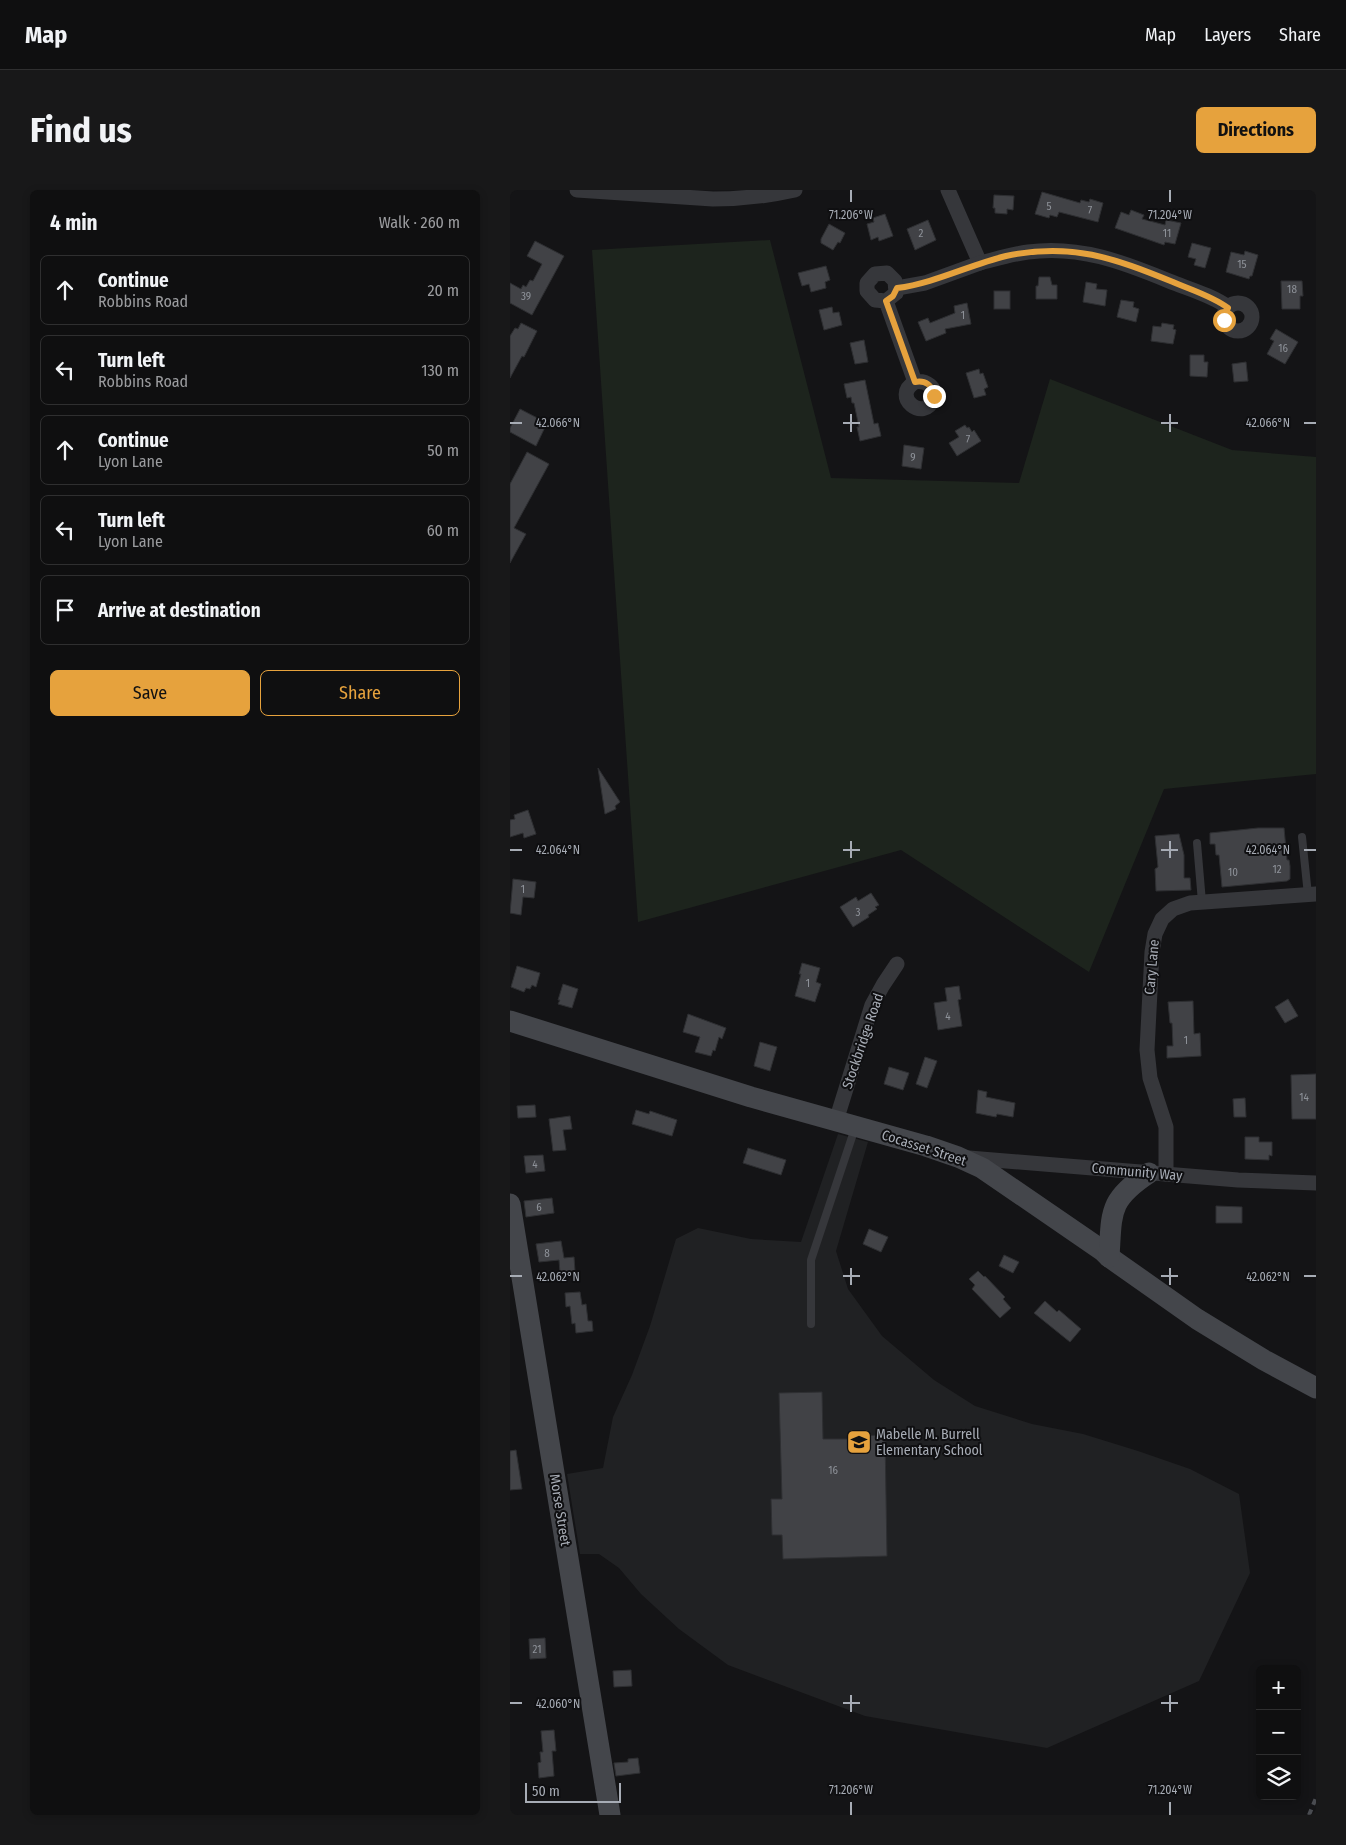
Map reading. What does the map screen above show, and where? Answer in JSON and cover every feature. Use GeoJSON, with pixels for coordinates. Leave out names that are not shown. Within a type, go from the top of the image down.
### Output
{"type":"FeatureCollection","features":[{"type":"Feature","properties":{"kind":"main road","name":"Cocasset Street"},"geometry":{"type":"LineString","coordinates":[[510,1021],[751,1097],[958,1157],[982,1168],[1103,1251],[1196,1319],[1264,1360],[1316,1388]]}},
{"type":"Feature","properties":{"kind":"main road"},"geometry":{"type":"LineString","coordinates":[[1109,1257],[1111,1221],[1119,1200],[1128,1188],[1158,1173]]}},
{"type":"Feature","properties":{"kind":"main road","name":"Morse Street"},"geometry":{"type":"LineString","coordinates":[[510,1204],[512,1226],[610,1815]]}},
{"type":"Feature","properties":{"kind":"street"},"geometry":{"type":"LineString","coordinates":[[577,190],[713,199],[774,195],[795,190]]}},
{"type":"Feature","properties":{"kind":"street"},"geometry":{"type":"LineString","coordinates":[[948,190],[980,263]]}},
{"type":"Feature","properties":{"kind":"street"},"geometry":{"type":"LineString","coordinates":[[897,288],[925,283],[980,263],[1028,252],[1051,250],[1075,251],[1098,255],[1127,264],[1215,299],[1228,308]]}},
{"type":"Feature","properties":{"kind":"street"},"geometry":{"type":"LineString","coordinates":[[887,273],[895,281],[897,288],[893,296],[886,301],[878,302],[869,294],[867,287],[869,279],[875,274],[887,273]]}},
{"type":"Feature","properties":{"kind":"street"},"geometry":{"type":"LineString","coordinates":[[886,301],[915,382]]}},
{"type":"Feature","properties":{"kind":"street","name":"Cary Lane"},"geometry":{"type":"LineString","coordinates":[[1158,1173],[1166,1127],[1150,1078],[1147,1050],[1153,942],[1157,926],[1174,909],[1182,905],[1312,894]]}},
{"type":"Feature","properties":{"kind":"street","name":"Stockbridge Road"},"geometry":{"type":"LineString","coordinates":[[846,1124],[872,1005],[897,964]]}},
{"type":"Feature","properties":{"kind":"street","name":"Community Way"},"geometry":{"type":"LineString","coordinates":[[958,1157],[1238,1180],[1316,1183]]}},
{"type":"Feature","properties":{"kind":"lane"},"geometry":{"type":"LineString","coordinates":[[1302,837],[1312,894]]}},
{"type":"Feature","properties":{"kind":"lane"},"geometry":{"type":"LineString","coordinates":[[1197,843],[1202,902]]}},
{"type":"Feature","properties":{"kind":"lane"},"geometry":{"type":"LineString","coordinates":[[811,1324],[811,1260],[846,1124]]}},
{"type":"Feature","properties":{"kind":"shaded area"},"geometry":{"type":"Polygon","coordinates":[[[770,240],[831,478],[1019,483],[1050,379],[1232,450],[1316,457],[1316,774],[1164,789],[1089,972],[901,850],[638,922],[592,250],[770,240]]]}},
{"type":"Feature","properties":{"kind":"shaded area","name":"Mabelle M. Burrell Elementary School"},"geometry":{"type":"Polygon","coordinates":[[[838,1134],[868,1142],[836,1251],[848,1289],[882,1336],[934,1380],[975,1406],[1032,1424],[1083,1434],[1138,1451],[1190,1469],[1239,1494],[1250,1573],[1199,1681],[1047,1748],[865,1716],[728,1665],[679,1629],[641,1594],[619,1568],[599,1554],[580,1554],[567,1474],[603,1468],[613,1417],[632,1375],[650,1326],[676,1239],[698,1228],[751,1239],[801,1242],[838,1134]]]}},
{"type":"Feature","properties":{"kind":"building"},"geometry":{"type":"Polygon","coordinates":[[[1042,192],[1080,203],[1081,200],[1089,202],[1090,199],[1103,203],[1098,222],[1059,212],[1057,217],[1050,215],[1049,218],[1035,214],[1042,192]]]}},
{"type":"Feature","properties":{"kind":"building"},"geometry":{"type":"Polygon","coordinates":[[[994,195],[1014,196],[1013,210],[1007,209],[1007,214],[995,213],[995,208],[993,208],[994,195]]]}},
{"type":"Feature","properties":{"kind":"building"},"geometry":{"type":"Polygon","coordinates":[[[1131,210],[1144,215],[1142,219],[1165,225],[1166,220],[1181,223],[1175,244],[1165,242],[1164,245],[1115,228],[1121,212],[1129,215],[1131,210]]]}},
{"type":"Feature","properties":{"kind":"building"},"geometry":{"type":"Polygon","coordinates":[[[885,214],[893,236],[879,241],[878,237],[871,240],[867,224],[874,222],[873,218],[885,214]]]}},
{"type":"Feature","properties":{"kind":"building"},"geometry":{"type":"Polygon","coordinates":[[[928,220],[936,240],[915,250],[907,229],[928,220]]]}},
{"type":"Feature","properties":{"kind":"building"},"geometry":{"type":"Polygon","coordinates":[[[829,224],[845,233],[840,243],[838,242],[833,250],[821,243],[821,239],[829,224]]]}},
{"type":"Feature","properties":{"kind":"building"},"geometry":{"type":"Polygon","coordinates":[[[535,241],[564,256],[532,315],[510,303],[510,283],[521,289],[523,285],[526,287],[530,280],[533,281],[542,264],[527,256],[535,241]]]}},
{"type":"Feature","properties":{"kind":"building"},"geometry":{"type":"Polygon","coordinates":[[[1192,243],[1211,248],[1205,268],[1194,265],[1196,259],[1188,257],[1192,243]]]}},
{"type":"Feature","properties":{"kind":"building"},"geometry":{"type":"Polygon","coordinates":[[[1245,251],[1258,255],[1252,276],[1249,279],[1226,272],[1231,252],[1244,255],[1245,251]]]}},
{"type":"Feature","properties":{"kind":"building"},"geometry":{"type":"Polygon","coordinates":[[[826,266],[830,280],[825,282],[826,288],[811,292],[809,284],[802,286],[798,273],[826,266]]]}},
{"type":"Feature","properties":{"kind":"building"},"geometry":{"type":"Polygon","coordinates":[[[1039,277],[1050,277],[1052,285],[1057,285],[1057,299],[1036,299],[1036,286],[1038,286],[1039,277]]]}},
{"type":"Feature","properties":{"kind":"building"},"geometry":{"type":"Polygon","coordinates":[[[1281,281],[1302,281],[1303,296],[1300,296],[1300,309],[1282,309],[1281,281]]]}},
{"type":"Feature","properties":{"kind":"building"},"geometry":{"type":"Polygon","coordinates":[[[1086,282],[1097,284],[1096,289],[1107,290],[1105,306],[1083,302],[1086,282]]]}},
{"type":"Feature","properties":{"kind":"building"},"geometry":{"type":"Polygon","coordinates":[[[994,291],[1010,291],[1010,309],[994,309],[994,291]]]}},
{"type":"Feature","properties":{"kind":"building"},"geometry":{"type":"Polygon","coordinates":[[[1121,300],[1134,302],[1133,307],[1139,309],[1136,322],[1117,317],[1121,300]]]}},
{"type":"Feature","properties":{"kind":"building"},"geometry":{"type":"Polygon","coordinates":[[[967,303],[971,324],[945,329],[946,333],[926,341],[918,322],[928,318],[930,323],[955,313],[954,306],[967,303]]]}},
{"type":"Feature","properties":{"kind":"building"},"geometry":{"type":"Polygon","coordinates":[[[832,307],[833,313],[839,312],[842,325],[824,330],[819,310],[832,307]]]}},
{"type":"Feature","properties":{"kind":"building"},"geometry":{"type":"Polygon","coordinates":[[[521,323],[537,331],[524,357],[522,356],[510,378],[510,336],[515,328],[518,329],[521,323]]]}},
{"type":"Feature","properties":{"kind":"building"},"geometry":{"type":"Polygon","coordinates":[[[1162,323],[1174,325],[1173,329],[1176,330],[1173,344],[1151,341],[1153,326],[1161,327],[1162,323]]]}},
{"type":"Feature","properties":{"kind":"building"},"geometry":{"type":"Polygon","coordinates":[[[1276,329],[1298,342],[1285,364],[1267,354],[1274,341],[1270,339],[1276,329]]]}},
{"type":"Feature","properties":{"kind":"building"},"geometry":{"type":"Polygon","coordinates":[[[864,340],[868,362],[855,364],[850,343],[864,340]]]}},
{"type":"Feature","properties":{"kind":"building"},"geometry":{"type":"Polygon","coordinates":[[[1190,355],[1204,355],[1204,362],[1208,362],[1207,377],[1190,376],[1190,355]]]}},
{"type":"Feature","properties":{"kind":"building"},"geometry":{"type":"Polygon","coordinates":[[[1246,362],[1248,381],[1234,382],[1232,364],[1246,362]]]}},
{"type":"Feature","properties":{"kind":"building"},"geometry":{"type":"Polygon","coordinates":[[[979,369],[980,374],[983,373],[988,387],[984,389],[986,395],[974,398],[966,373],[979,369]]]}},
{"type":"Feature","properties":{"kind":"building"},"geometry":{"type":"Polygon","coordinates":[[[865,380],[874,424],[878,423],[881,436],[860,441],[854,403],[852,403],[851,397],[847,398],[844,384],[865,380]]]}},
{"type":"Feature","properties":{"kind":"building"},"geometry":{"type":"Polygon","coordinates":[[[520,409],[547,423],[536,446],[510,432],[510,428],[520,409]]]}},
{"type":"Feature","properties":{"kind":"building"},"geometry":{"type":"Polygon","coordinates":[[[965,425],[972,432],[974,430],[981,441],[957,456],[949,443],[959,437],[955,431],[965,425]]]}},
{"type":"Feature","properties":{"kind":"building"},"geometry":{"type":"Polygon","coordinates":[[[904,445],[924,448],[921,469],[902,466],[904,445]]]}},
{"type":"Feature","properties":{"kind":"building"},"geometry":{"type":"Polygon","coordinates":[[[527,452],[549,464],[514,528],[526,534],[510,563],[510,484],[527,452]]]}},
{"type":"Feature","properties":{"kind":"building"},"geometry":{"type":"Polygon","coordinates":[[[598,768],[620,802],[615,806],[616,809],[605,814],[598,768]]]}},
{"type":"Feature","properties":{"kind":"building"},"geometry":{"type":"Polygon","coordinates":[[[528,810],[536,834],[524,838],[523,833],[510,837],[510,820],[515,819],[514,815],[528,810]]]}},
{"type":"Feature","properties":{"kind":"building"},"geometry":{"type":"Polygon","coordinates":[[[1258,828],[1284,828],[1287,860],[1289,860],[1290,866],[1290,879],[1287,881],[1222,887],[1219,855],[1216,855],[1215,844],[1210,844],[1210,833],[1258,828]]]}},
{"type":"Feature","properties":{"kind":"building"},"geometry":{"type":"Polygon","coordinates":[[[1179,834],[1184,855],[1184,878],[1190,878],[1191,890],[1156,891],[1155,869],[1158,867],[1155,836],[1179,834]]]}},
{"type":"Feature","properties":{"kind":"building"},"geometry":{"type":"Polygon","coordinates":[[[513,879],[536,882],[534,898],[523,897],[521,915],[510,913],[513,879]]]}},
{"type":"Feature","properties":{"kind":"building"},"geometry":{"type":"Polygon","coordinates":[[[871,893],[879,905],[875,907],[877,909],[868,915],[869,917],[853,927],[840,907],[856,897],[858,901],[871,893]]]}},
{"type":"Feature","properties":{"kind":"building"},"geometry":{"type":"Polygon","coordinates":[[[802,963],[820,968],[816,982],[821,984],[815,1002],[795,996],[802,963]]]}},
{"type":"Feature","properties":{"kind":"building"},"geometry":{"type":"Polygon","coordinates":[[[517,966],[540,973],[536,987],[532,985],[530,989],[526,988],[524,992],[511,987],[517,966]]]}},
{"type":"Feature","properties":{"kind":"building"},"geometry":{"type":"Polygon","coordinates":[[[563,984],[578,989],[572,1008],[558,1004],[563,984]]]}},
{"type":"Feature","properties":{"kind":"building"},"geometry":{"type":"Polygon","coordinates":[[[959,986],[961,999],[958,1000],[962,1026],[938,1030],[934,1003],[947,1001],[945,988],[959,986]]]}},
{"type":"Feature","properties":{"kind":"building"},"geometry":{"type":"Polygon","coordinates":[[[1288,999],[1298,1016],[1285,1023],[1275,1007],[1288,999]]]}},
{"type":"Feature","properties":{"kind":"building"},"geometry":{"type":"Polygon","coordinates":[[[1193,1001],[1194,1034],[1200,1033],[1201,1056],[1167,1058],[1167,1046],[1173,1046],[1172,1023],[1170,1023],[1168,1002],[1193,1001]]]}},
{"type":"Feature","properties":{"kind":"building"},"geometry":{"type":"Polygon","coordinates":[[[688,1014],[726,1028],[722,1039],[719,1037],[715,1051],[713,1050],[711,1056],[695,1052],[700,1037],[683,1032],[688,1014]]]}},
{"type":"Feature","properties":{"kind":"building"},"geometry":{"type":"Polygon","coordinates":[[[760,1042],[777,1047],[770,1071],[754,1066],[760,1042]]]}},
{"type":"Feature","properties":{"kind":"building"},"geometry":{"type":"Polygon","coordinates":[[[925,1057],[937,1061],[927,1088],[916,1084],[925,1057]]]}},
{"type":"Feature","properties":{"kind":"building"},"geometry":{"type":"Polygon","coordinates":[[[889,1067],[909,1073],[903,1090],[884,1084],[889,1067]]]}},
{"type":"Feature","properties":{"kind":"building"},"geometry":{"type":"Polygon","coordinates":[[[1316,1074],[1316,1119],[1292,1119],[1291,1075],[1316,1074]]]}},
{"type":"Feature","properties":{"kind":"building"},"geometry":{"type":"Polygon","coordinates":[[[978,1090],[987,1092],[986,1097],[1015,1103],[1013,1117],[997,1114],[996,1117],[976,1113],[978,1090]]]}},
{"type":"Feature","properties":{"kind":"building"},"geometry":{"type":"Polygon","coordinates":[[[1245,1098],[1246,1117],[1234,1117],[1233,1099],[1245,1098]]]}},
{"type":"Feature","properties":{"kind":"building"},"geometry":{"type":"Polygon","coordinates":[[[535,1105],[536,1117],[518,1118],[517,1106],[535,1105]]]}},
{"type":"Feature","properties":{"kind":"building"},"geometry":{"type":"Polygon","coordinates":[[[636,1110],[649,1114],[650,1111],[677,1120],[672,1136],[632,1124],[636,1110]]]}},
{"type":"Feature","properties":{"kind":"building"},"geometry":{"type":"Polygon","coordinates":[[[570,1116],[572,1129],[563,1130],[566,1150],[553,1151],[549,1119],[570,1116]]]}},
{"type":"Feature","properties":{"kind":"building"},"geometry":{"type":"Polygon","coordinates":[[[1245,1137],[1259,1137],[1259,1142],[1272,1142],[1272,1156],[1269,1155],[1269,1160],[1245,1159],[1245,1137]]]}},
{"type":"Feature","properties":{"kind":"building"},"geometry":{"type":"Polygon","coordinates":[[[748,1148],[786,1160],[781,1175],[743,1163],[748,1148]]]}},
{"type":"Feature","properties":{"kind":"building"},"geometry":{"type":"Polygon","coordinates":[[[543,1155],[545,1171],[526,1173],[524,1156],[543,1155]]]}},
{"type":"Feature","properties":{"kind":"building"},"geometry":{"type":"Polygon","coordinates":[[[552,1198],[554,1213],[526,1217],[524,1201],[552,1198]]]}},
{"type":"Feature","properties":{"kind":"building"},"geometry":{"type":"Polygon","coordinates":[[[1216,1206],[1242,1207],[1242,1223],[1216,1223],[1216,1206]]]}},
{"type":"Feature","properties":{"kind":"building"},"geometry":{"type":"Polygon","coordinates":[[[869,1229],[888,1237],[881,1252],[863,1244],[869,1229]]]}},
{"type":"Feature","properties":{"kind":"building"},"geometry":{"type":"Polygon","coordinates":[[[561,1241],[564,1258],[574,1257],[575,1271],[560,1273],[559,1260],[539,1262],[536,1244],[561,1241]]]}},
{"type":"Feature","properties":{"kind":"building"},"geometry":{"type":"Polygon","coordinates":[[[1004,1255],[1019,1262],[1013,1273],[999,1266],[1004,1255]]]}},
{"type":"Feature","properties":{"kind":"building"},"geometry":{"type":"Polygon","coordinates":[[[978,1271],[1005,1297],[1003,1299],[1011,1308],[1000,1318],[972,1289],[975,1285],[969,1279],[978,1271]]]}},
{"type":"Feature","properties":{"kind":"building"},"geometry":{"type":"Polygon","coordinates":[[[580,1292],[582,1305],[586,1304],[588,1321],[592,1321],[593,1331],[576,1333],[575,1323],[572,1324],[570,1306],[566,1307],[565,1293],[580,1292]]]}},
{"type":"Feature","properties":{"kind":"building"},"geometry":{"type":"Polygon","coordinates":[[[1045,1301],[1081,1329],[1070,1342],[1034,1313],[1045,1301]]]}},
{"type":"Feature","properties":{"kind":"building"},"geometry":{"type":"Polygon","coordinates":[[[822,1392],[823,1439],[856,1439],[856,1436],[885,1435],[887,1556],[783,1559],[782,1535],[772,1535],[771,1499],[782,1499],[779,1393],[822,1392]]]}},
{"type":"Feature","properties":{"kind":"building"},"geometry":{"type":"Polygon","coordinates":[[[516,1450],[522,1489],[510,1490],[510,1451],[516,1450]]]}},
{"type":"Feature","properties":{"kind":"building"},"geometry":{"type":"Polygon","coordinates":[[[545,1638],[546,1658],[530,1659],[529,1639],[545,1638]]]}},
{"type":"Feature","properties":{"kind":"building"},"geometry":{"type":"Polygon","coordinates":[[[631,1670],[632,1686],[614,1687],[613,1671],[631,1670]]]}},
{"type":"Feature","properties":{"kind":"building"},"geometry":{"type":"Polygon","coordinates":[[[554,1730],[556,1751],[552,1751],[554,1776],[539,1778],[538,1763],[541,1762],[540,1752],[543,1752],[541,1731],[554,1730]]]}},
{"type":"Feature","properties":{"kind":"building"},"geometry":{"type":"Polygon","coordinates":[[[638,1758],[640,1773],[616,1776],[614,1763],[628,1762],[628,1759],[638,1758]]]}},
{"type":"Feature","properties":{"kind":"railway"},"geometry":{"type":"LineString","coordinates":[[1309,1815],[1316,1798]]}},
{"type":"Feature","properties":{"kind":"place","name":"Mabelle M. Burrell Elementary School"},"geometry":{"type":"Point","coordinates":[859,1442]}},
{"type":"Feature","properties":{"kind":"route"},"geometry":{"type":"LineString","coordinates":[[934,396],[932,387],[928,384],[920,381],[915,382],[886,301],[896,293],[897,288],[925,283],[980,263],[1006,256],[1051,250],[1075,251],[1119,261],[1215,299],[1228,308],[1224,320]]}}]}
